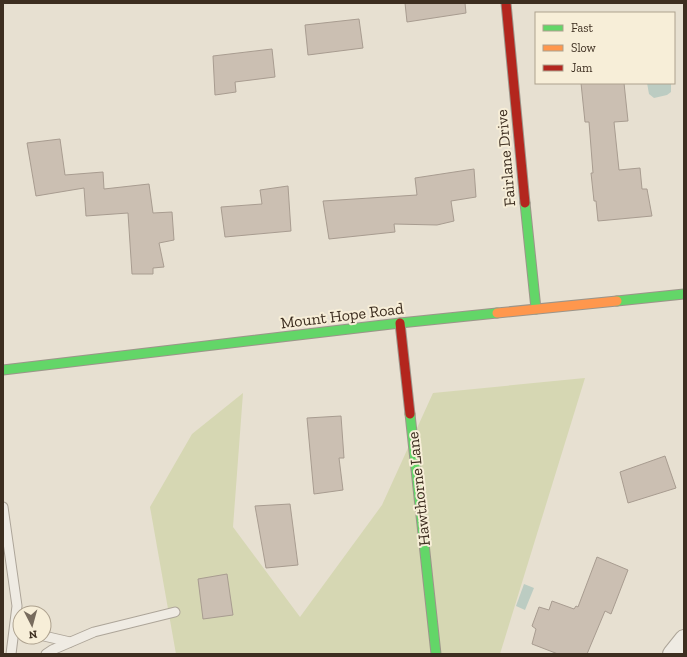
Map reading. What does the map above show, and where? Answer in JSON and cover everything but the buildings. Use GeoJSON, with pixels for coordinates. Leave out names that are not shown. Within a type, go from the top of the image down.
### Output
{"type":"FeatureCollection","features":[{"type":"Feature","properties":{"kind":"street","name":"Fairlane Drive"},"geometry":{"type":"LineString","coordinates":[[506,3],[536,309]]}},
{"type":"Feature","properties":{"kind":"street","name":"Mount Hope Road"},"geometry":{"type":"LineString","coordinates":[[3,370],[400,323],[684,294]]}},
{"type":"Feature","properties":{"kind":"street","name":"Hawthorne Lane"},"geometry":{"type":"LineString","coordinates":[[400,323],[436,654]]}},
{"type":"Feature","properties":{"kind":"street"},"geometry":{"type":"LineString","coordinates":[[672,654],[684,639]]}},
{"type":"Feature","properties":{"kind":"lane"},"geometry":{"type":"LineString","coordinates":[[3,507],[19,605]]}},
{"type":"Feature","properties":{"kind":"lane"},"geometry":{"type":"LineString","coordinates":[[46,654],[94,632],[176,612]]}},
{"type":"Feature","properties":{"kind":"lane"},"geometry":{"type":"LineString","coordinates":[[52,638],[70,642]]}},
{"type":"Feature","properties":{"kind":"green space"},"geometry":{"type":"Polygon","coordinates":[[[585,378],[500,654],[176,654],[150,507],[192,434],[243,393],[233,527],[300,617],[382,505],[433,393],[585,378]]]}},
{"type":"Feature","properties":{"kind":"shaded area"},"geometry":{"type":"Polygon","coordinates":[[[647,84],[671,84],[671,92],[667,95],[654,98],[649,94],[647,84]]]}},
{"type":"Feature","properties":{"kind":"shaded area"},"geometry":{"type":"Polygon","coordinates":[[[524,584],[534,588],[525,610],[516,606],[524,584]]]}},
{"type":"Feature","properties":{"kind":"traffic: fast"},"geometry":{"type":"LineString","coordinates":[[525,203],[536,309]]}},
{"type":"Feature","properties":{"kind":"traffic: fast"},"geometry":{"type":"LineString","coordinates":[[617,301],[684,294]]}},
{"type":"Feature","properties":{"kind":"traffic: fast"},"geometry":{"type":"LineString","coordinates":[[3,370],[497,313]]}},
{"type":"Feature","properties":{"kind":"traffic: fast"},"geometry":{"type":"LineString","coordinates":[[410,414],[436,654]]}},
{"type":"Feature","properties":{"kind":"traffic: slow"},"geometry":{"type":"LineString","coordinates":[[497,313],[617,301]]}},
{"type":"Feature","properties":{"kind":"traffic: jam"},"geometry":{"type":"LineString","coordinates":[[506,3],[525,203]]}},
{"type":"Feature","properties":{"kind":"traffic: jam"},"geometry":{"type":"LineString","coordinates":[[400,323],[410,414]]}}]}
